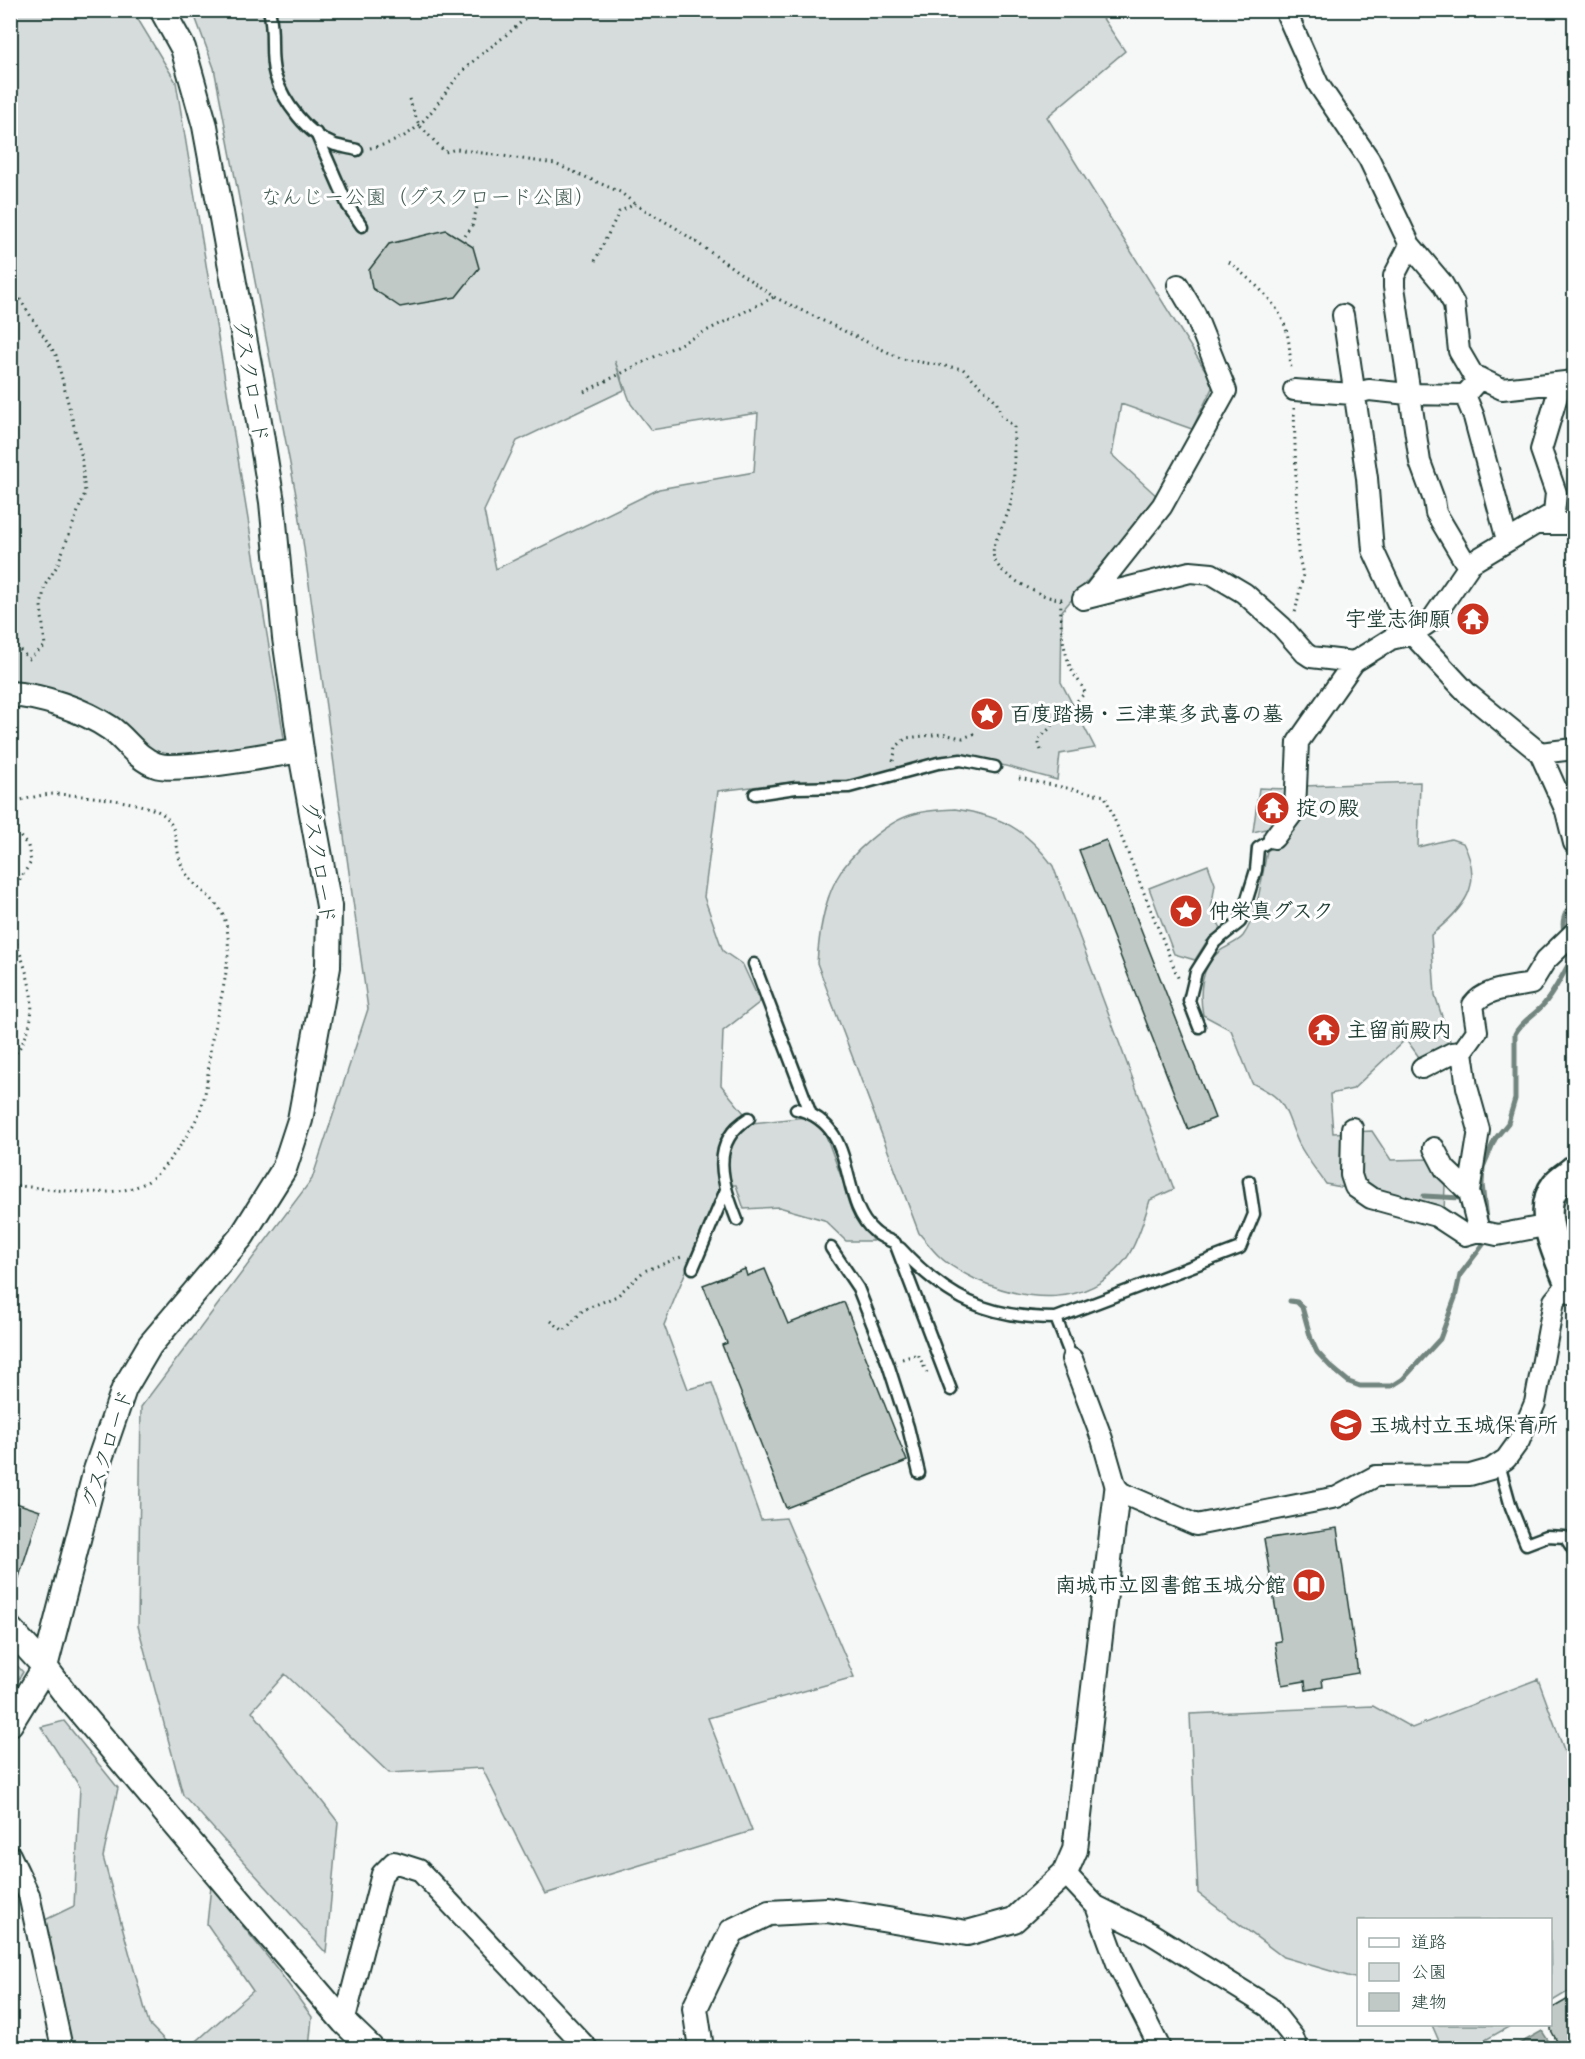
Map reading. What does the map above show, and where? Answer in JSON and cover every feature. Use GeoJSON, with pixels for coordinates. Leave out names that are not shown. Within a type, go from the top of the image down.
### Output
{"type":"FeatureCollection","features":[{"type":"Feature","properties":{"kind":"main road"},"geometry":{"type":"LineString","coordinates":[[1572,1287],[1550,1224],[1549,1199],[1557,1185],[1575,1170]]}},
{"type":"Feature","properties":{"kind":"street","name":"グスクロード"},"geometry":{"type":"LineString","coordinates":[[10,1724],[28,1699],[45,1667],[96,1470],[124,1389],[150,1345],[242,1236],[284,1168],[300,1120],[328,968],[330,906],[301,750],[285,638],[272,502],[205,126],[183,48],[162,10]]}},
{"type":"Feature","properties":{"kind":"street"},"geometry":{"type":"LineString","coordinates":[[1274,838],[1295,810],[1298,742],[1354,662],[1391,639],[1412,634],[1431,621],[1468,567],[1507,540],[1554,513],[1556,493],[1541,450],[1568,382],[1502,389],[1473,375],[1459,351],[1454,304],[1442,283],[1410,246],[1369,159],[1318,84],[1285,10]]}},
{"type":"Feature","properties":{"kind":"street"},"geometry":{"type":"LineString","coordinates":[[1410,246],[1394,276],[1408,394],[1420,462],[1434,500],[1436,513],[1468,567]]}},
{"type":"Feature","properties":{"kind":"street"},"geometry":{"type":"LineString","coordinates":[[1083,599],[1094,592],[1162,506],[1226,391],[1195,314],[1178,285]]}},
{"type":"Feature","properties":{"kind":"street"},"geometry":{"type":"LineString","coordinates":[[1343,315],[1348,333],[1353,394],[1367,478],[1373,550],[1412,634],[1468,694],[1540,753],[1566,811],[1575,843]]}},
{"type":"Feature","properties":{"kind":"street"},"geometry":{"type":"LineString","coordinates":[[1294,390],[1353,394],[1369,390],[1408,394],[1465,395],[1480,378]]}},
{"type":"Feature","properties":{"kind":"street"},"geometry":{"type":"LineString","coordinates":[[1465,395],[1474,417],[1507,540]]}},
{"type":"Feature","properties":{"kind":"street"},"geometry":{"type":"LineString","coordinates":[[1534,525],[1557,522],[1575,524]]}},
{"type":"Feature","properties":{"kind":"street"},"geometry":{"type":"LineString","coordinates":[[1083,599],[1190,572],[1212,574],[1244,593],[1311,657],[1354,662]]}},
{"type":"Feature","properties":{"kind":"street"},"geometry":{"type":"LineString","coordinates":[[10,694],[81,712],[111,729],[132,751],[157,766],[186,766],[301,750]]}},
{"type":"Feature","properties":{"kind":"street"},"geometry":{"type":"LineString","coordinates":[[1540,753],[1575,749]]}},
{"type":"Feature","properties":{"kind":"street"},"geometry":{"type":"LineString","coordinates":[[1469,1192],[1479,1131],[1462,1052],[1477,1031],[1473,1005],[1479,997],[1531,984],[1545,961],[1575,933]]}},
{"type":"Feature","properties":{"kind":"street"},"geometry":{"type":"LineString","coordinates":[[1422,1068],[1452,1053],[1462,1052]]}},
{"type":"Feature","properties":{"kind":"street"},"geometry":{"type":"LineString","coordinates":[[1352,1128],[1352,1175],[1355,1187],[1371,1198],[1436,1216],[1465,1235],[1550,1224]]}},
{"type":"Feature","properties":{"kind":"street"},"geometry":{"type":"LineString","coordinates":[[1434,1148],[1445,1169],[1469,1192],[1485,1233]]}},
{"type":"Feature","properties":{"kind":"street"},"geometry":{"type":"LineString","coordinates":[[1117,1491],[1196,1525],[1337,1497],[1376,1476],[1470,1475],[1491,1469],[1506,1459],[1519,1441],[1535,1403],[1554,1301],[1572,1287]]}},
{"type":"Feature","properties":{"kind":"street"},"geometry":{"type":"LineString","coordinates":[[701,2049],[695,2008],[732,1931],[769,1913],[827,1910],[967,1933],[1014,1920],[1065,1873],[1075,1850],[1117,1491],[1102,1439],[1072,1359]]}},
{"type":"Feature","properties":{"kind":"street"},"geometry":{"type":"LineString","coordinates":[[10,1629],[45,1667],[67,1696],[344,2022],[371,2049]]}},
{"type":"Feature","properties":{"kind":"street"},"geometry":{"type":"LineString","coordinates":[[10,1855],[29,1895],[62,2049]]}},
{"type":"Feature","properties":{"kind":"street"},"geometry":{"type":"LineString","coordinates":[[344,2022],[382,1874],[394,1862],[419,1870],[587,2049]]}},
{"type":"Feature","properties":{"kind":"street"},"geometry":{"type":"LineString","coordinates":[[1065,1873],[1096,1906],[1150,1933],[1269,2007],[1293,2037],[1297,2049]]}},
{"type":"Feature","properties":{"kind":"street"},"geometry":{"type":"LineString","coordinates":[[1096,1906],[1117,1963],[1160,2049]]}},
{"type":"Feature","properties":{"kind":"lane"},"geometry":{"type":"LineString","coordinates":[[269,10],[274,27],[274,74],[287,102],[316,133],[333,144],[357,150]]}},
{"type":"Feature","properties":{"kind":"lane"},"geometry":{"type":"LineString","coordinates":[[316,133],[348,206],[362,226]]}},
{"type":"Feature","properties":{"kind":"lane"},"geometry":{"type":"LineString","coordinates":[[755,794],[796,788],[849,788],[939,763],[961,760],[995,767]]}},
{"type":"Feature","properties":{"kind":"lane"},"geometry":{"type":"LineString","coordinates":[[1199,1027],[1189,1001],[1196,972],[1215,942],[1240,922],[1256,870],[1258,848],[1274,838]]}},
{"type":"Feature","properties":{"kind":"lane"},"geometry":{"type":"LineString","coordinates":[[754,964],[810,1112]]}},
{"type":"Feature","properties":{"kind":"lane"},"geometry":{"type":"LineString","coordinates":[[796,1109],[810,1112],[825,1122],[834,1135],[862,1215],[874,1232],[895,1243],[937,1283],[961,1300],[992,1312],[1013,1316],[1056,1318],[1240,1248],[1254,1214],[1249,1181]]}},
{"type":"Feature","properties":{"kind":"lane"},"geometry":{"type":"LineString","coordinates":[[737,1220],[720,1161],[726,1141],[748,1118]]}},
{"type":"Feature","properties":{"kind":"lane"},"geometry":{"type":"LineString","coordinates":[[695,1264],[727,1190]]}},
{"type":"Feature","properties":{"kind":"lane"},"geometry":{"type":"LineString","coordinates":[[895,1243],[951,1390]]}},
{"type":"Feature","properties":{"kind":"lane"},"geometry":{"type":"LineString","coordinates":[[831,1248],[858,1288],[888,1364],[908,1427],[919,1473]]}},
{"type":"Feature","properties":{"kind":"lane"},"geometry":{"type":"LineString","coordinates":[[1056,1318],[1072,1359]]}},
{"type":"Feature","properties":{"kind":"lane"},"geometry":{"type":"LineString","coordinates":[[1499,1464],[1511,1507],[1526,1544],[1547,1536],[1565,1536],[1575,1551]]}},
{"type":"Feature","properties":{"kind":"path"},"geometry":{"type":"LineString","coordinates":[[357,150],[399,141],[419,125],[467,67],[532,10]]}},
{"type":"Feature","properties":{"kind":"path"},"geometry":{"type":"LineString","coordinates":[[409,99],[419,125],[445,152],[457,149],[555,164],[620,192],[635,204],[676,228],[774,297],[902,360],[963,369],[996,401],[1001,415],[1014,427],[1011,503],[994,546],[994,559],[1004,573],[1045,598],[1083,599]]}},
{"type":"Feature","properties":{"kind":"path"},"geometry":{"type":"LineString","coordinates":[[465,236],[472,227],[478,203]]}},
{"type":"Feature","properties":{"kind":"path"},"geometry":{"type":"LineString","coordinates":[[595,261],[619,212],[635,204]]}},
{"type":"Feature","properties":{"kind":"path"},"geometry":{"type":"LineString","coordinates":[[1229,262],[1258,287],[1276,308],[1286,329],[1294,390],[1298,552],[1303,575],[1295,614],[1282,627]]}},
{"type":"Feature","properties":{"kind":"path"},"geometry":{"type":"LineString","coordinates":[[10,284],[56,355],[81,454],[85,492],[57,566],[45,585],[41,606],[45,646],[29,660],[16,646],[10,632]]}},
{"type":"Feature","properties":{"kind":"path"},"geometry":{"type":"LineString","coordinates":[[584,392],[774,297]]}},
{"type":"Feature","properties":{"kind":"path"},"geometry":{"type":"LineString","coordinates":[[1041,750],[1038,740],[1085,693],[1081,682],[1072,672],[1059,632],[1061,600]]}},
{"type":"Feature","properties":{"kind":"path"},"geometry":{"type":"LineString","coordinates":[[885,765],[894,760],[896,747],[906,738],[942,734],[963,738],[976,733]]}},
{"type":"Feature","properties":{"kind":"path"},"geometry":{"type":"LineString","coordinates":[[1019,778],[1105,796],[1169,959],[1189,1001]]}},
{"type":"Feature","properties":{"kind":"path"},"geometry":{"type":"LineString","coordinates":[[10,802],[53,794],[145,805],[165,815],[175,828],[176,847],[184,870],[223,914],[227,937],[226,970],[211,1046],[206,1088],[199,1113],[165,1166],[146,1183],[115,1191],[10,1185]]}},
{"type":"Feature","properties":{"kind":"path"},"geometry":{"type":"LineString","coordinates":[[10,836],[18,834],[27,846],[31,862],[10,896]]}},
{"type":"Feature","properties":{"kind":"path"},"geometry":{"type":"LineString","coordinates":[[10,926],[28,976],[33,1005],[30,1031],[22,1047],[10,1060]]}},
{"type":"Feature","properties":{"kind":"path"},"geometry":{"type":"LineString","coordinates":[[551,1321],[564,1331],[583,1310],[616,1296],[644,1271],[682,1256],[695,1264]]}},
{"type":"Feature","properties":{"kind":"path"},"geometry":{"type":"LineString","coordinates":[[888,1364],[918,1354],[928,1374]]}},
{"type":"Feature","properties":{"kind":"green space"},"geometry":{"type":"Polygon","coordinates":[[[10,11],[133,11],[176,82],[285,744],[160,759],[112,715],[34,688],[11,686],[10,11]]]}},
{"type":"Feature","properties":{"kind":"green space","name":"なんじー公園（グスクロード公園）"},"geometry":{"type":"Polygon","coordinates":[[[193,11],[1098,11],[1125,51],[1047,117],[1214,384],[1192,429],[1121,404],[1112,455],[1158,497],[1062,611],[1061,682],[1095,748],[1060,754],[1057,780],[961,754],[848,782],[793,782],[718,791],[704,897],[723,951],[743,965],[760,1002],[723,1031],[721,1085],[752,1123],[806,1117],[825,1133],[856,1217],[873,1241],[846,1241],[824,1220],[779,1207],[744,1209],[736,1185],[721,1185],[664,1325],[688,1389],[712,1383],[761,1520],[786,1518],[854,1677],[708,1718],[752,1831],[545,1894],[482,1768],[389,1773],[285,1674],[252,1711],[338,1822],[326,1953],[183,1795],[138,1626],[141,1407],[312,1179],[368,1009],[298,505],[214,68],[193,11]],[[615,361],[624,390],[517,441],[484,511],[496,569],[659,489],[754,472],[758,413],[651,430],[631,404],[615,361]]]}},
{"type":"Feature","properties":{"kind":"green space"},"geometry":{"type":"Polygon","coordinates":[[[1420,782],[1418,847],[1451,839],[1463,843],[1472,871],[1468,895],[1453,915],[1431,935],[1435,995],[1451,1044],[1421,1060],[1406,1039],[1353,1089],[1330,1094],[1333,1133],[1372,1131],[1391,1160],[1431,1159],[1445,1184],[1444,1213],[1376,1194],[1326,1184],[1299,1144],[1284,1107],[1273,1095],[1252,1083],[1231,1030],[1203,1015],[1201,998],[1202,981],[1208,964],[1220,951],[1241,938],[1248,928],[1259,895],[1267,851],[1280,842],[1303,786],[1420,782]]]}},
{"type":"Feature","properties":{"kind":"green space"},"geometry":{"type":"Polygon","coordinates":[[[1259,788],[1289,789],[1288,807],[1270,834],[1265,829],[1253,832],[1259,788]]]}},
{"type":"Feature","properties":{"kind":"green space"},"geometry":{"type":"Polygon","coordinates":[[[955,809],[986,816],[1011,826],[1032,842],[1053,866],[1174,1189],[1150,1200],[1137,1238],[1126,1259],[1110,1275],[1093,1286],[1075,1293],[1035,1296],[995,1287],[961,1272],[948,1263],[919,1233],[817,963],[828,898],[837,878],[851,859],[881,831],[903,818],[924,812],[955,809]]]}},
{"type":"Feature","properties":{"kind":"green space"},"geometry":{"type":"Polygon","coordinates":[[[1208,865],[1215,884],[1211,910],[1221,928],[1207,941],[1195,960],[1174,954],[1149,888],[1208,865]]]}},
{"type":"Feature","properties":{"kind":"green space"},"geometry":{"type":"Polygon","coordinates":[[[10,1658],[23,1672],[11,1692],[10,1692],[10,1658]]]}},
{"type":"Feature","properties":{"kind":"green space"},"geometry":{"type":"Polygon","coordinates":[[[1538,1679],[1574,1777],[1574,1988],[1552,2001],[1552,1918],[1357,1918],[1357,1979],[1283,1957],[1198,1893],[1190,1714],[1373,1706],[1412,1728],[1538,1679]]]}},
{"type":"Feature","properties":{"kind":"green space"},"geometry":{"type":"Polygon","coordinates":[[[64,1721],[118,1788],[103,1857],[149,2024],[172,2048],[69,2048],[45,1920],[74,1906],[80,1787],[41,1727],[64,1721]]]}},
{"type":"Feature","properties":{"kind":"green space"},"geometry":{"type":"Polygon","coordinates":[[[211,1886],[312,2017],[309,2048],[189,2048],[253,1991],[207,1924],[211,1886]]]}},
{"type":"Feature","properties":{"kind":"green space"},"geometry":{"type":"Polygon","coordinates":[[[1432,2026],[1510,2026],[1471,2048],[1442,2048],[1432,2026]]]}},
{"type":"Feature","properties":{"kind":"shaded area"},"geometry":{"type":"Polygon","coordinates":[[[1542,2031],[1553,2048],[1512,2048],[1542,2031]]]}},
{"type":"Feature","properties":{"kind":"building"},"geometry":{"type":"Polygon","coordinates":[[[446,230],[473,247],[479,268],[456,297],[400,307],[372,288],[369,270],[389,244],[446,230]]]}},
{"type":"Feature","properties":{"kind":"building"},"geometry":{"type":"Polygon","coordinates":[[[1106,840],[1215,1118],[1188,1129],[1079,850],[1106,840]]]}},
{"type":"Feature","properties":{"kind":"building"},"geometry":{"type":"Polygon","coordinates":[[[745,1269],[747,1276],[765,1269],[788,1324],[844,1302],[907,1461],[786,1508],[722,1345],[727,1343],[703,1285],[745,1269]]]}},
{"type":"Feature","properties":{"kind":"building"},"geometry":{"type":"Polygon","coordinates":[[[10,1501],[40,1511],[14,1593],[10,1593],[10,1501]]]}},
{"type":"Feature","properties":{"kind":"building","name":"南城市立図書館玉城分館"},"geometry":{"type":"Polygon","coordinates":[[[1337,1528],[1358,1673],[1322,1679],[1323,1687],[1306,1690],[1305,1681],[1282,1685],[1275,1642],[1281,1641],[1264,1539],[1337,1528]]]}},
{"type":"Feature","properties":{"kind":"building"},"geometry":{"type":"Polygon","coordinates":[[[1575,1995],[1575,2049],[1561,2049],[1551,2030],[1552,2008],[1575,1995]]]}},
{"type":"Feature","properties":{"kind":"waterway"},"geometry":{"type":"LineString","coordinates":[[1565,937],[1564,918],[1574,902]]}},
{"type":"Feature","properties":{"kind":"waterway"},"geometry":{"type":"LineString","coordinates":[[1487,1228],[1482,1184],[1483,1167],[1495,1139],[1508,1123],[1515,1099],[1515,1034],[1552,994],[1571,960],[1567,946]]}},
{"type":"Feature","properties":{"kind":"waterway"},"geometry":{"type":"LineString","coordinates":[[1424,1196],[1461,1198]]}},
{"type":"Feature","properties":{"kind":"waterway"},"geometry":{"type":"LineString","coordinates":[[1290,1301],[1297,1302],[1302,1307],[1317,1352],[1349,1382],[1360,1386],[1392,1386],[1403,1379],[1440,1339],[1455,1298],[1460,1275],[1485,1242],[1486,1237]]}},
{"type":"Feature","properties":{"kind":"place","name":"宇堂志御願"},"geometry":{"type":"Point","coordinates":[1473,619]}},
{"type":"Feature","properties":{"kind":"place","name":"百度踏揚・三津葉多武喜の墓"},"geometry":{"type":"Point","coordinates":[987,714]}},
{"type":"Feature","properties":{"kind":"place","name":"掟の殿"},"geometry":{"type":"Point","coordinates":[1273,808]}},
{"type":"Feature","properties":{"kind":"place","name":"仲栄真グスク"},"geometry":{"type":"Point","coordinates":[1186,911]}},
{"type":"Feature","properties":{"kind":"place","name":"主留前殿内"},"geometry":{"type":"Point","coordinates":[1324,1030]}},
{"type":"Feature","properties":{"kind":"place","name":"玉城村立玉城保育所"},"geometry":{"type":"Point","coordinates":[1346,1425]}},
{"type":"Feature","properties":{"kind":"place","name":"南城市立図書館玉城分館"},"geometry":{"type":"Point","coordinates":[1309,1585]}}]}
